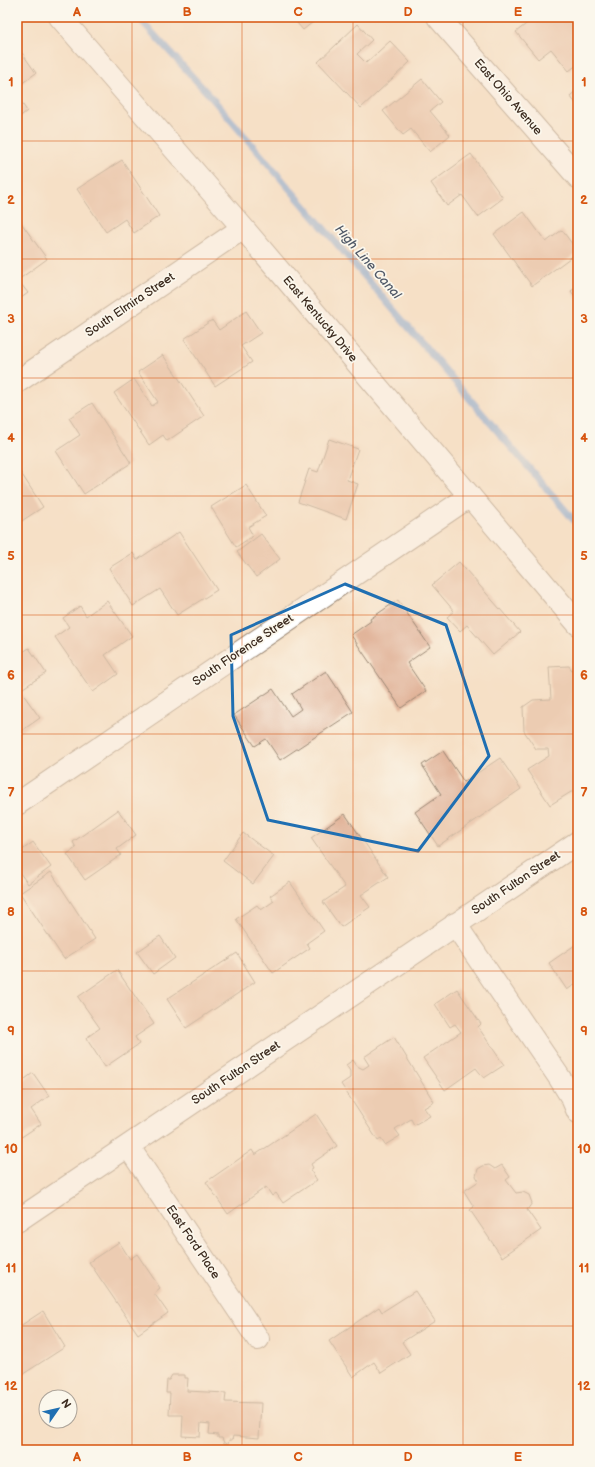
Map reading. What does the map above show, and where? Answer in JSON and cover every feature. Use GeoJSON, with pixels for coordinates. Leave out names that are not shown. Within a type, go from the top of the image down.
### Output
{"type":"FeatureCollection","features":[{"type":"Feature","properties":{"kind":"street","name":"East Kentucky Drive"},"geometry":{"type":"LineString","coordinates":[[60,17],[243,228],[578,624]]}},
{"type":"Feature","properties":{"kind":"street","name":"East Ohio Avenue"},"geometry":{"type":"LineString","coordinates":[[438,17],[578,177]]}},
{"type":"Feature","properties":{"kind":"street","name":"South Elmira Street"},"geometry":{"type":"LineString","coordinates":[[17,382],[243,228]]}},
{"type":"Feature","properties":{"kind":"street","name":"South Florence Street"},"geometry":{"type":"LineString","coordinates":[[17,804],[470,496]]}},
{"type":"Feature","properties":{"kind":"street","name":"South Fulton Street"},"geometry":{"type":"LineString","coordinates":[[17,1221],[578,842]]}},
{"type":"Feature","properties":{"kind":"street"},"geometry":{"type":"LineString","coordinates":[[455,924],[559,1077],[572,1098],[578,1112]]}},
{"type":"Feature","properties":{"kind":"street","name":"East Ford Place"},"geometry":{"type":"LineString","coordinates":[[128,1146],[258,1338]]}},
{"type":"Feature","properties":{"kind":"highlighted area"},"geometry":{"type":"Polygon","coordinates":[[[345,584],[446,625],[489,756],[418,851],[268,820],[233,716],[231,635],[345,584]]]}},
{"type":"Feature","properties":{"kind":"building"},"geometry":{"type":"Polygon","coordinates":[[[292,17],[319,17],[303,30],[292,17]]]}},
{"type":"Feature","properties":{"kind":"building"},"geometry":{"type":"Polygon","coordinates":[[[535,17],[574,17],[578,22],[578,64],[569,71],[551,49],[538,59],[516,32],[535,17]]]}},
{"type":"Feature","properties":{"kind":"building"},"geometry":{"type":"Polygon","coordinates":[[[358,24],[372,40],[357,54],[366,63],[390,41],[410,62],[361,108],[318,62],[358,24]]]}},
{"type":"Feature","properties":{"kind":"building"},"geometry":{"type":"Polygon","coordinates":[[[17,46],[36,73],[17,87],[17,46]]]}},
{"type":"Feature","properties":{"kind":"building"},"geometry":{"type":"Polygon","coordinates":[[[422,79],[441,102],[430,111],[450,135],[430,152],[411,129],[403,135],[383,111],[422,79]]]}},
{"type":"Feature","properties":{"kind":"building"},"geometry":{"type":"Polygon","coordinates":[[[578,89],[578,106],[570,96],[578,89]]]}},
{"type":"Feature","properties":{"kind":"building"},"geometry":{"type":"Polygon","coordinates":[[[17,96],[27,111],[17,119],[17,96]]]}},
{"type":"Feature","properties":{"kind":"building"},"geometry":{"type":"Polygon","coordinates":[[[471,154],[503,198],[478,217],[462,195],[447,206],[431,183],[471,154]]]}},
{"type":"Feature","properties":{"kind":"building"},"geometry":{"type":"Polygon","coordinates":[[[122,160],[159,216],[134,233],[125,219],[106,232],[77,189],[122,160]]]}},
{"type":"Feature","properties":{"kind":"building"},"geometry":{"type":"Polygon","coordinates":[[[524,212],[546,242],[562,230],[578,252],[532,286],[494,234],[524,212]]]}},
{"type":"Feature","properties":{"kind":"building"},"geometry":{"type":"Polygon","coordinates":[[[17,217],[47,259],[18,280],[28,293],[17,301],[17,217]]]}},
{"type":"Feature","properties":{"kind":"building"},"geometry":{"type":"Polygon","coordinates":[[[578,286],[578,301],[571,291],[578,286]]]}},
{"type":"Feature","properties":{"kind":"building"},"geometry":{"type":"Polygon","coordinates":[[[246,311],[261,333],[241,346],[252,362],[215,386],[184,339],[212,320],[219,330],[246,311]]]}},
{"type":"Feature","properties":{"kind":"building"},"geometry":{"type":"Polygon","coordinates":[[[163,355],[204,416],[167,441],[163,435],[149,445],[114,393],[134,379],[152,406],[158,402],[138,372],[163,355]]]}},
{"type":"Feature","properties":{"kind":"building"},"geometry":{"type":"Polygon","coordinates":[[[92,403],[131,463],[84,494],[56,451],[80,435],[69,418],[92,403]]]}},
{"type":"Feature","properties":{"kind":"building"},"geometry":{"type":"Polygon","coordinates":[[[329,439],[358,449],[347,480],[358,484],[346,519],[298,502],[309,469],[318,472],[329,439]]]}},
{"type":"Feature","properties":{"kind":"building"},"geometry":{"type":"Polygon","coordinates":[[[17,467],[43,507],[17,524],[17,467]]]}},
{"type":"Feature","properties":{"kind":"building"},"geometry":{"type":"Polygon","coordinates":[[[246,485],[266,516],[248,527],[253,536],[236,547],[211,507],[246,485]]]}},
{"type":"Feature","properties":{"kind":"building"},"geometry":{"type":"Polygon","coordinates":[[[179,532],[217,590],[177,615],[160,589],[133,606],[109,568],[133,553],[137,560],[179,532]]]}},
{"type":"Feature","properties":{"kind":"building"},"geometry":{"type":"Polygon","coordinates":[[[261,534],[280,559],[256,577],[237,552],[261,534]]]}},
{"type":"Feature","properties":{"kind":"building"},"geometry":{"type":"Polygon","coordinates":[[[459,562],[520,632],[493,655],[467,625],[460,631],[447,617],[454,611],[432,585],[459,562]]]}},
{"type":"Feature","properties":{"kind":"building"},"geometry":{"type":"Polygon","coordinates":[[[398,600],[430,647],[407,663],[426,691],[401,708],[351,635],[371,621],[370,619],[398,600]]]}},
{"type":"Feature","properties":{"kind":"building"},"geometry":{"type":"Polygon","coordinates":[[[107,601],[132,636],[105,655],[118,674],[93,692],[55,637],[69,627],[63,618],[80,606],[86,616],[107,601]]]}},
{"type":"Feature","properties":{"kind":"building"},"geometry":{"type":"Polygon","coordinates":[[[29,648],[46,673],[20,690],[40,718],[17,734],[17,656],[29,648]]]}},
{"type":"Feature","properties":{"kind":"building"},"geometry":{"type":"Polygon","coordinates":[[[569,666],[578,679],[578,791],[571,792],[550,805],[527,770],[549,756],[548,749],[536,749],[524,731],[523,707],[533,700],[551,699],[549,667],[569,666]]]}},
{"type":"Feature","properties":{"kind":"building"},"geometry":{"type":"Polygon","coordinates":[[[326,671],[353,712],[280,760],[266,739],[255,746],[234,715],[273,689],[291,716],[301,709],[292,694],[326,671]]]}},
{"type":"Feature","properties":{"kind":"building"},"geometry":{"type":"Polygon","coordinates":[[[443,751],[464,782],[500,758],[521,789],[438,846],[415,812],[441,794],[422,765],[443,751]]]}},
{"type":"Feature","properties":{"kind":"building"},"geometry":{"type":"Polygon","coordinates":[[[118,810],[136,835],[117,849],[121,855],[85,880],[67,854],[76,848],[73,842],[118,810]]]}},
{"type":"Feature","properties":{"kind":"building"},"geometry":{"type":"Polygon","coordinates":[[[345,814],[388,877],[361,895],[370,907],[341,927],[323,902],[345,887],[311,838],[345,814]]]}},
{"type":"Feature","properties":{"kind":"building"},"geometry":{"type":"Polygon","coordinates":[[[243,833],[274,856],[253,884],[223,861],[243,833]]]}},
{"type":"Feature","properties":{"kind":"building"},"geometry":{"type":"Polygon","coordinates":[[[33,842],[51,867],[28,884],[17,869],[17,854],[33,842]]]}},
{"type":"Feature","properties":{"kind":"building"},"geometry":{"type":"Polygon","coordinates":[[[51,872],[95,939],[64,959],[20,893],[51,872]]]}},
{"type":"Feature","properties":{"kind":"building"},"geometry":{"type":"Polygon","coordinates":[[[290,882],[324,931],[307,943],[310,948],[273,973],[236,919],[257,905],[261,910],[274,901],[270,896],[290,882]]]}},
{"type":"Feature","properties":{"kind":"building"},"geometry":{"type":"Polygon","coordinates":[[[160,936],[175,958],[153,974],[137,952],[160,936]]]}},
{"type":"Feature","properties":{"kind":"building"},"geometry":{"type":"Polygon","coordinates":[[[578,943],[578,982],[567,990],[549,963],[578,943]]]}},
{"type":"Feature","properties":{"kind":"building"},"geometry":{"type":"Polygon","coordinates":[[[237,953],[255,982],[186,1028],[167,999],[237,953]]]}},
{"type":"Feature","properties":{"kind":"building"},"geometry":{"type":"Polygon","coordinates":[[[117,970],[154,1024],[135,1037],[139,1044],[105,1067],[86,1038],[100,1028],[78,997],[117,970]]]}},
{"type":"Feature","properties":{"kind":"building"},"geometry":{"type":"Polygon","coordinates":[[[457,989],[481,1024],[478,1027],[504,1065],[484,1078],[476,1068],[445,1090],[423,1058],[461,1032],[455,1024],[450,1027],[435,1004],[457,989]]]}},
{"type":"Feature","properties":{"kind":"building"},"geometry":{"type":"Polygon","coordinates":[[[394,1037],[434,1102],[424,1108],[430,1116],[414,1125],[411,1119],[395,1129],[400,1136],[385,1145],[381,1139],[378,1141],[341,1084],[350,1078],[350,1071],[346,1065],[353,1060],[357,1066],[363,1069],[369,1065],[364,1057],[394,1037]]]}},
{"type":"Feature","properties":{"kind":"building"},"geometry":{"type":"Polygon","coordinates":[[[33,1073],[49,1096],[31,1109],[41,1124],[17,1140],[17,1085],[33,1073]]]}},
{"type":"Feature","properties":{"kind":"building"},"geometry":{"type":"Polygon","coordinates":[[[316,1114],[337,1146],[311,1164],[313,1168],[310,1170],[317,1180],[283,1203],[276,1193],[272,1196],[266,1187],[228,1214],[206,1182],[252,1150],[255,1155],[316,1114]]]}},
{"type":"Feature","properties":{"kind":"building"},"geometry":{"type":"Polygon","coordinates":[[[489,1165],[495,1169],[502,1165],[510,1177],[506,1180],[516,1193],[523,1192],[529,1195],[532,1203],[527,1210],[541,1230],[502,1257],[470,1210],[474,1207],[464,1191],[479,1181],[476,1176],[478,1169],[489,1165]]]}},
{"type":"Feature","properties":{"kind":"building"},"geometry":{"type":"Polygon","coordinates":[[[119,1242],[130,1259],[137,1254],[160,1288],[154,1293],[168,1313],[138,1334],[89,1262],[119,1242]]]}},
{"type":"Feature","properties":{"kind":"building"},"geometry":{"type":"Polygon","coordinates":[[[415,1291],[435,1321],[402,1342],[410,1354],[381,1373],[374,1362],[353,1377],[329,1341],[379,1307],[382,1312],[415,1291]]]}},
{"type":"Feature","properties":{"kind":"building"},"geometry":{"type":"Polygon","coordinates":[[[43,1311],[65,1347],[17,1378],[17,1328],[43,1311]]]}},
{"type":"Feature","properties":{"kind":"building"},"geometry":{"type":"Polygon","coordinates":[[[172,1375],[185,1375],[185,1378],[188,1378],[187,1391],[226,1393],[225,1402],[261,1403],[259,1438],[233,1436],[232,1440],[229,1440],[228,1444],[224,1443],[222,1438],[218,1438],[218,1435],[209,1434],[210,1424],[201,1423],[200,1437],[182,1436],[183,1415],[169,1415],[170,1393],[166,1393],[167,1380],[169,1380],[172,1375]]]}},
{"type":"Feature","properties":{"kind":"waterway","name":"High Line Canal"},"geometry":{"type":"LineString","coordinates":[[138,17],[211,97],[578,525]]}}]}
